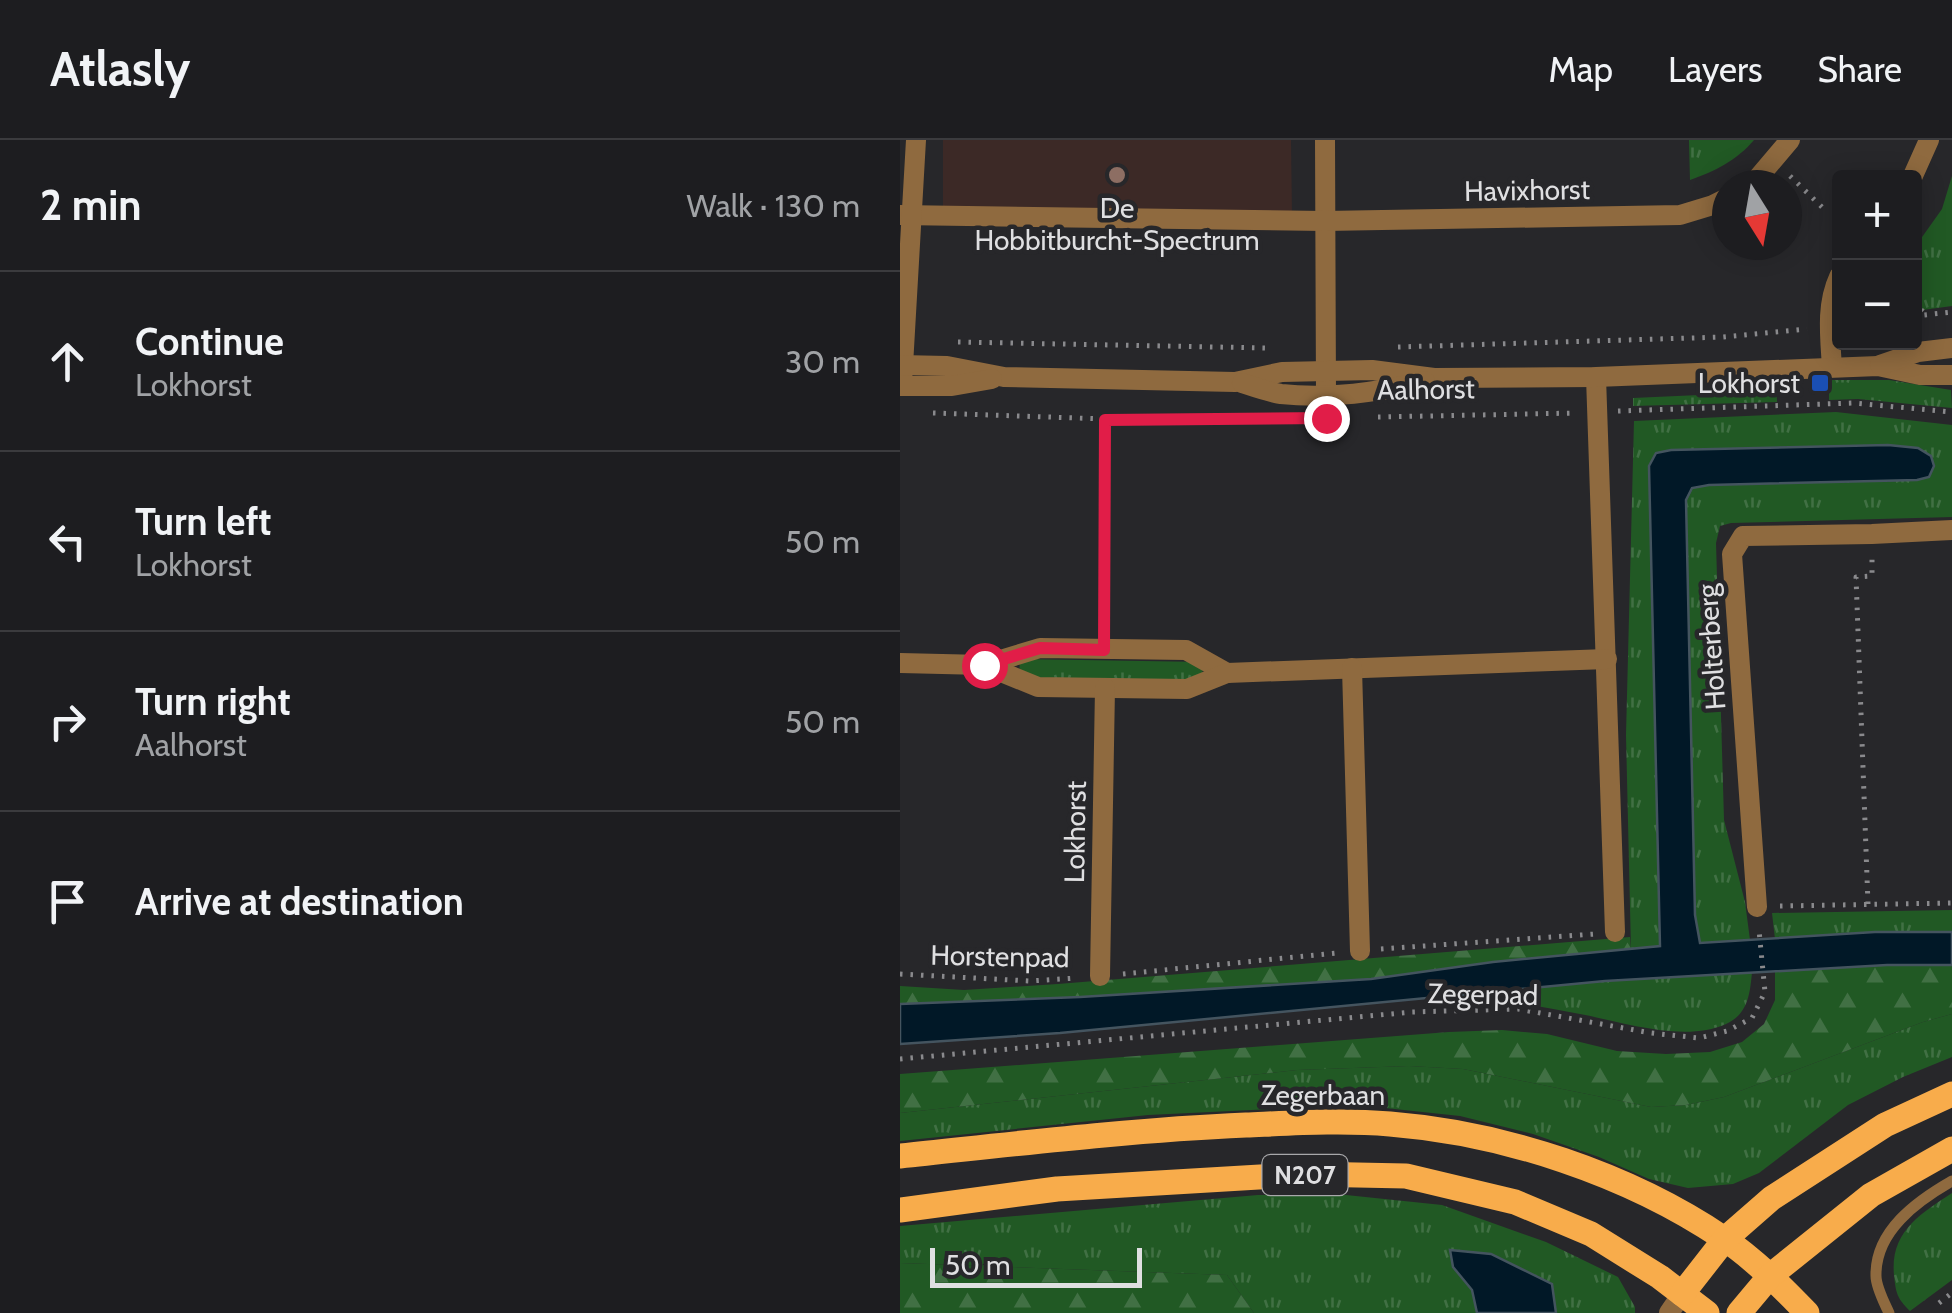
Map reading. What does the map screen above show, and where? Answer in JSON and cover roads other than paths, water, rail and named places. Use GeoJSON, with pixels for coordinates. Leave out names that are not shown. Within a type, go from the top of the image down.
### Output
{"type":"FeatureCollection","features":[{"type":"Feature","properties":{"kind":"main road"},"geometry":{"type":"LineString","coordinates":[[1675,1304],[1725,1239],[1772,1198],[1885,1125],[1952,1094]]}},
{"type":"Feature","properties":{"kind":"main road","name":"Zegerbaan"},"geometry":{"type":"LineString","coordinates":[[900,1156],[1172,1128],[1310,1122],[1390,1124],[1469,1135],[1573,1162],[1666,1203],[1725,1239]]}},
{"type":"Feature","properties":{"kind":"main road"},"geometry":{"type":"LineString","coordinates":[[1739,1313],[1770,1276],[1871,1195],[1952,1150]]}},
{"type":"Feature","properties":{"kind":"main road","name":"N207"},"geometry":{"type":"LineString","coordinates":[[900,1210],[1057,1190],[1308,1174],[1406,1176],[1514,1202],[1591,1234],[1660,1277],[1675,1304],[1707,1313]]}},
{"type":"Feature","properties":{"kind":"main road","name":"N207"},"geometry":{"type":"LineString","coordinates":[[1725,1239],[1807,1313]]}},
{"type":"Feature","properties":{"kind":"street"},"geometry":{"type":"LineString","coordinates":[[901,375],[906,215],[916,140]]}},
{"type":"Feature","properties":{"kind":"street"},"geometry":{"type":"LineString","coordinates":[[1325,140],[1326,394]]}},
{"type":"Feature","properties":{"kind":"street"},"geometry":{"type":"LineString","coordinates":[[1763,170],[1790,140]]}},
{"type":"Feature","properties":{"kind":"street"},"geometry":{"type":"LineString","coordinates":[[1916,170],[1929,140]]}},
{"type":"Feature","properties":{"kind":"street","name":"Havixhorst"},"geometry":{"type":"LineString","coordinates":[[906,215],[1325,221],[1680,215],[1712,206]]}},
{"type":"Feature","properties":{"kind":"street"},"geometry":{"type":"LineString","coordinates":[[1832,296],[1832,367]]}},
{"type":"Feature","properties":{"kind":"street","name":"Aalhorst"},"geometry":{"type":"LineString","coordinates":[[1878,366],[1918,352],[1952,348]]}},
{"type":"Feature","properties":{"kind":"street","name":"Aalhorst"},"geometry":{"type":"LineString","coordinates":[[901,375],[947,366],[1004,377],[1235,382],[1282,372],[1325,371],[1397,372],[1434,378],[1596,377],[1878,366],[1920,375],[1952,375]]}},
{"type":"Feature","properties":{"kind":"street"},"geometry":{"type":"LineString","coordinates":[[1596,377],[1616,932]]}},
{"type":"Feature","properties":{"kind":"street","name":"Aalhorst"},"geometry":{"type":"LineString","coordinates":[[1235,382],[1280,394],[1326,394],[1390,390],[1434,378]]}},
{"type":"Feature","properties":{"kind":"street","name":"Holterberg"},"geometry":{"type":"LineString","coordinates":[[1757,907],[1732,554],[1742,536],[1952,530]]}},
{"type":"Feature","properties":{"kind":"street"},"geometry":{"type":"LineString","coordinates":[[900,663],[984,665],[1040,648],[1186,650],[1226,672]]}},
{"type":"Feature","properties":{"kind":"street"},"geometry":{"type":"LineString","coordinates":[[984,665],[1038,687],[1187,690],[1226,672],[1607,659]]}},
{"type":"Feature","properties":{"kind":"street"},"geometry":{"type":"LineString","coordinates":[[1352,668],[1360,951]]}},
{"type":"Feature","properties":{"kind":"street","name":"Lokhorst"},"geometry":{"type":"LineString","coordinates":[[1100,976],[1104,688]]}},
{"type":"Feature","properties":{"kind":"lane"},"geometry":{"type":"LineString","coordinates":[[1889,1313],[1875,1278],[1882,1240],[1920,1200],[1952,1181]]}},
{"type":"Feature","properties":{"kind":"water"},"geometry":{"type":"Polygon","coordinates":[[[1888,445],[1918,448],[1931,456],[1934,466],[1929,477],[1709,485],[1692,488],[1686,500],[1695,915],[1700,943],[1875,932],[1952,932],[1952,965],[1605,981],[1060,1033],[900,1044],[900,1004],[1371,979],[1493,962],[1660,946],[1649,466],[1656,453],[1671,450],[1888,445]]]}},
{"type":"Feature","properties":{"kind":"water"},"geometry":{"type":"Polygon","coordinates":[[[1450,1250],[1491,1254],[1552,1284],[1556,1313],[1477,1313],[1472,1290],[1453,1267],[1450,1250]]]}},
{"type":"Feature","properties":{"kind":"place","name":"De Hobbitburcht-Spectrum"},"geometry":{"type":"Point","coordinates":[1117,175]}},
{"type":"Feature","properties":{"kind":"place","name":"Lokhorst"},"geometry":{"type":"Point","coordinates":[1820,383]}}]}
